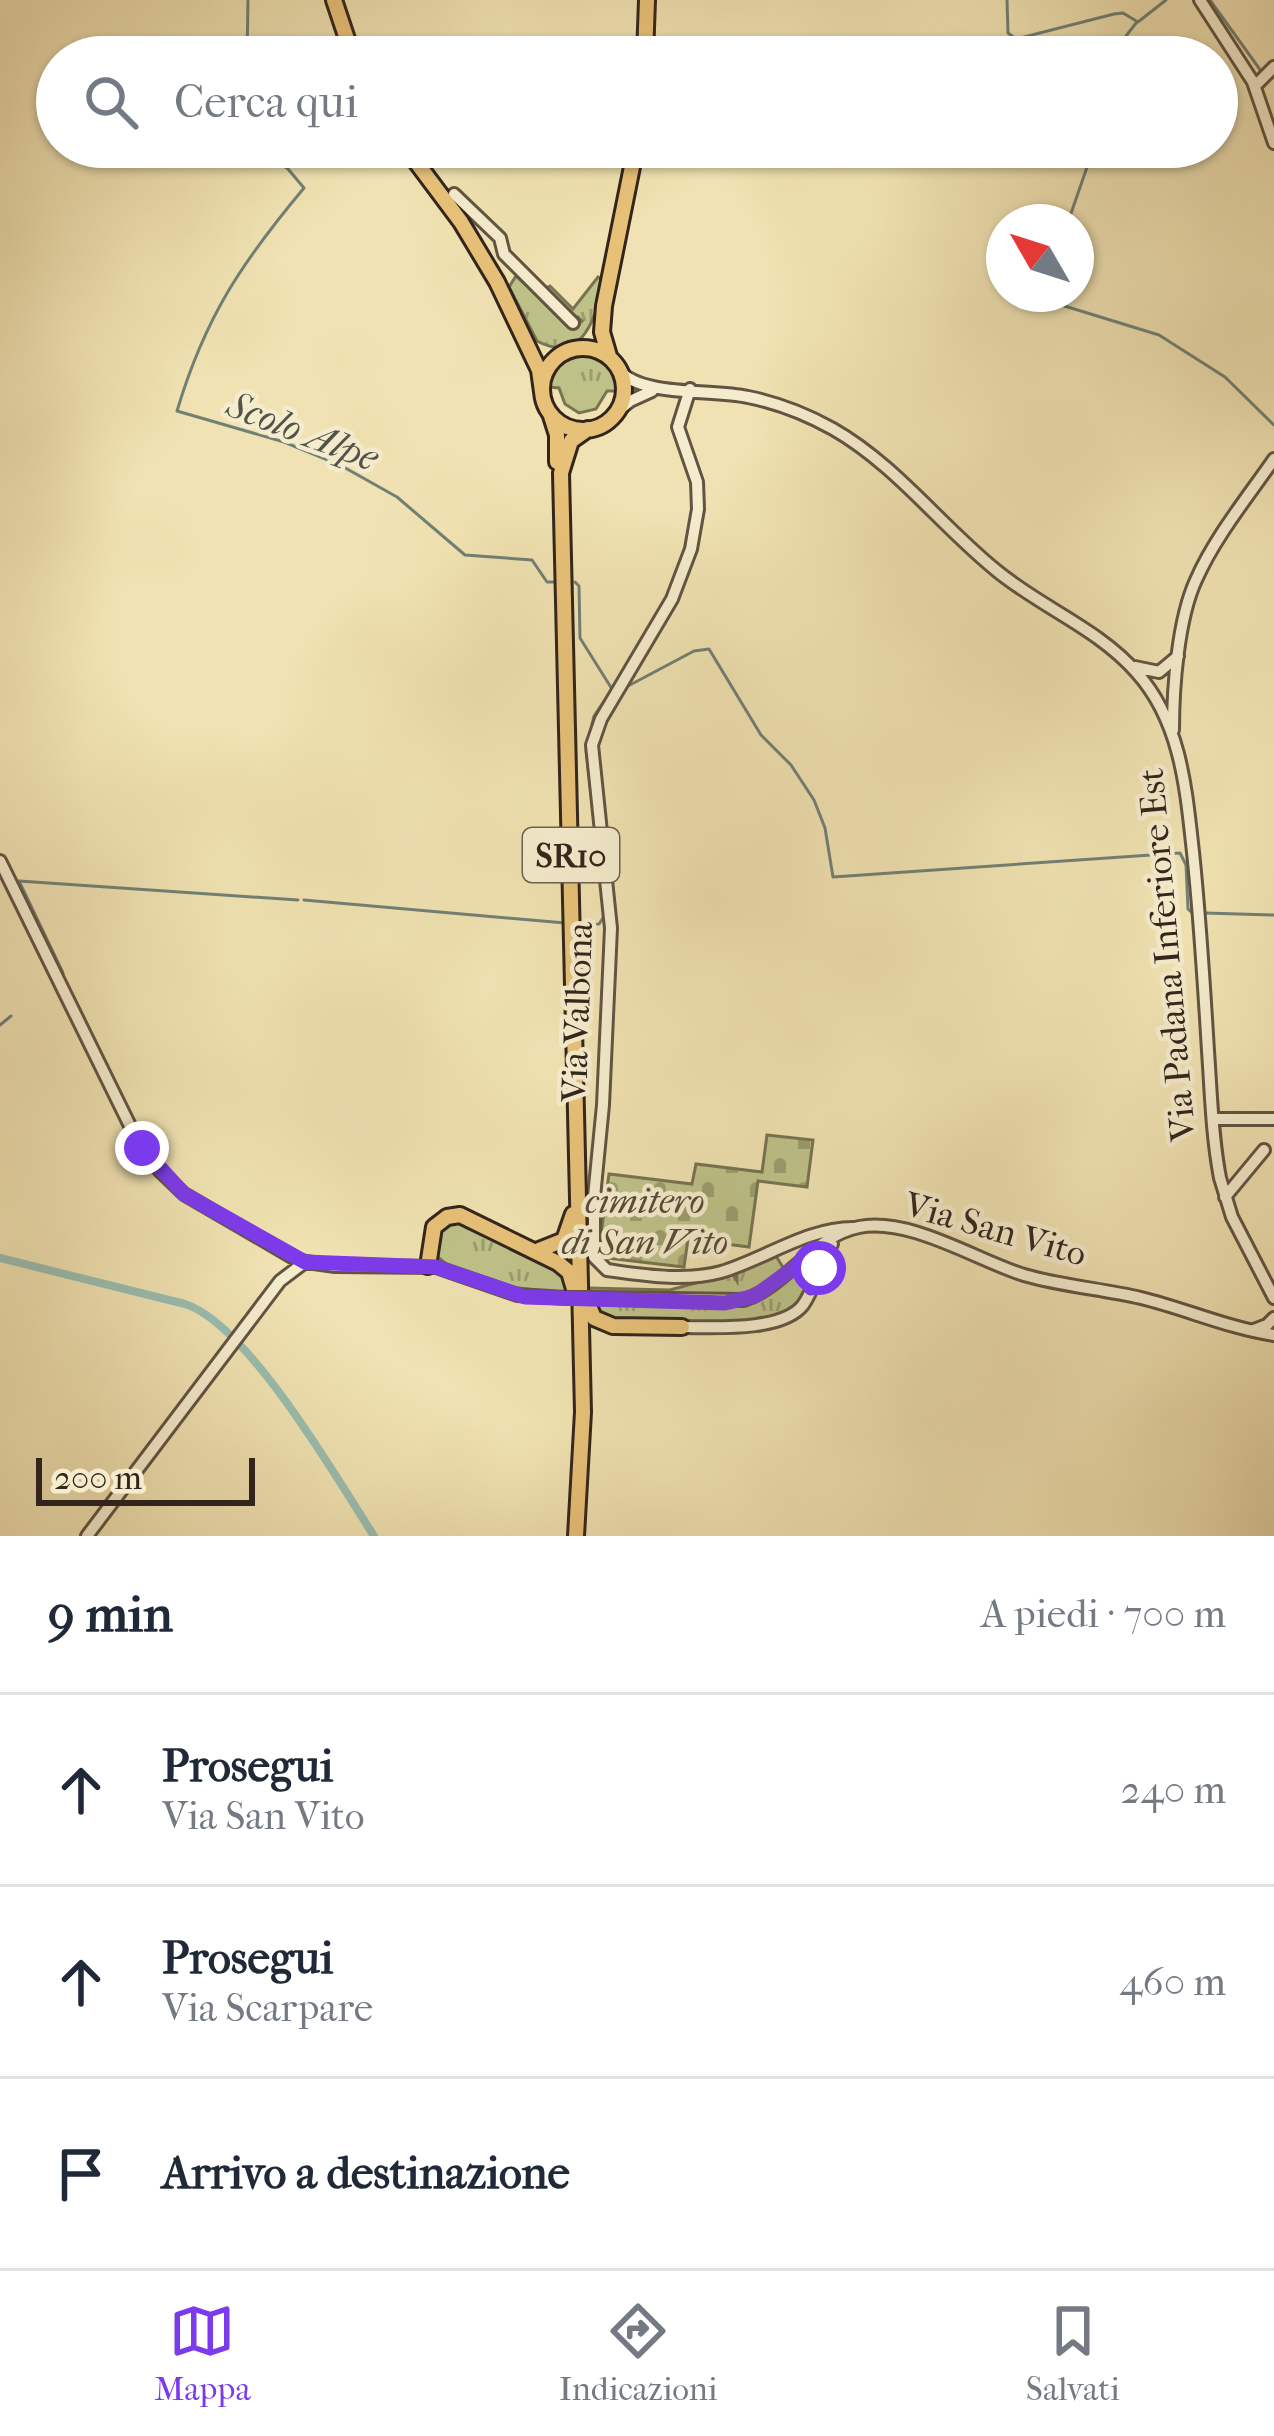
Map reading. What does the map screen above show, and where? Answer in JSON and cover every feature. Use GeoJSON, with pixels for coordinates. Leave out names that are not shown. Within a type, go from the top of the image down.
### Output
{"type":"FeatureCollection","features":[{"type":"Feature","properties":{"kind":"main road"},"geometry":{"type":"LineString","coordinates":[[334,0],[346,36]]}},
{"type":"Feature","properties":{"kind":"main road"},"geometry":{"type":"LineString","coordinates":[[646,36],[647,0]]}},
{"type":"Feature","properties":{"kind":"main road"},"geometry":{"type":"LineString","coordinates":[[421,168],[497,282],[540,371],[548,409],[565,425],[588,429],[614,414],[623,393],[603,339],[604,306],[632,168]]}},
{"type":"Feature","properties":{"kind":"main road"},"geometry":{"type":"LineString","coordinates":[[508,304],[536,345],[548,351],[595,350],[615,365]]}},
{"type":"Feature","properties":{"kind":"main road"},"geometry":{"type":"LineString","coordinates":[[542,392],[548,369],[589,337],[604,306]]}},
{"type":"Feature","properties":{"kind":"main road","name":"SR10"},"geometry":{"type":"LineString","coordinates":[[548,409],[557,435],[561,490],[578,1158],[584,1412],[576,1536]]}},
{"type":"Feature","properties":{"kind":"main road","name":"SR10"},"geometry":{"type":"LineString","coordinates":[[561,490],[565,452],[574,437],[588,429]]}},
{"type":"Feature","properties":{"kind":"main road"},"geometry":{"type":"LineString","coordinates":[[534,1249],[555,1246],[570,1232],[578,1158]]}},
{"type":"Feature","properties":{"kind":"main road"},"geometry":{"type":"LineString","coordinates":[[579,1212],[588,1309],[597,1321],[613,1326],[682,1327]]}},
{"type":"Feature","properties":{"kind":"main road"},"geometry":{"type":"LineString","coordinates":[[428,1266],[432,1231],[452,1216],[469,1218],[563,1266],[573,1280],[583,1380]]}},
{"type":"Feature","properties":{"kind":"main road"},"geometry":{"type":"LineString","coordinates":[[584,1412],[590,1346],[598,1333],[613,1326]]}},
{"type":"Feature","properties":{"kind":"street"},"geometry":{"type":"LineString","coordinates":[[1200,0],[1223,36]]}},
{"type":"Feature","properties":{"kind":"street"},"geometry":{"type":"LineString","coordinates":[[1238,59],[1255,86],[1274,143]]}},
{"type":"Feature","properties":{"kind":"street"},"geometry":{"type":"LineString","coordinates":[[1255,86],[1274,67]]}},
{"type":"Feature","properties":{"kind":"street"},"geometry":{"type":"LineString","coordinates":[[454,194],[500,238],[502,252],[573,323]]}},
{"type":"Feature","properties":{"kind":"street"},"geometry":{"type":"LineString","coordinates":[[497,282],[517,267]]}},
{"type":"Feature","properties":{"kind":"street","name":"Via Padana Inferiore Est"},"geometry":{"type":"LineString","coordinates":[[615,365],[635,384],[690,388],[778,404],[843,435],[877,460],[1000,574],[1123,659],[1154,696],[1175,742],[1185,788],[1199,904],[1213,1119],[1225,1197],[1274,1298]]}},
{"type":"Feature","properties":{"kind":"street","name":"Via Valbona"},"geometry":{"type":"LineString","coordinates":[[690,388],[678,427],[696,476],[698,509],[691,548],[672,599],[598,724],[592,745],[611,920],[593,1253],[598,1265],[607,1270],[689,1276],[723,1271],[828,1230],[849,1230]]}},
{"type":"Feature","properties":{"kind":"street","name":"Via Padana Inferiore Est"},"geometry":{"type":"LineString","coordinates":[[614,414],[630,400],[659,389]]}},
{"type":"Feature","properties":{"kind":"street"},"geometry":{"type":"LineString","coordinates":[[1175,742],[1179,654],[1196,579],[1274,459]]}},
{"type":"Feature","properties":{"kind":"street"},"geometry":{"type":"LineString","coordinates":[[1123,659],[1150,673],[1168,668],[1179,654]]}},
{"type":"Feature","properties":{"kind":"street"},"geometry":{"type":"LineString","coordinates":[[1154,696],[1179,654]]}},
{"type":"Feature","properties":{"kind":"street"},"geometry":{"type":"LineString","coordinates":[[1154,696],[1169,696],[1177,684]]}},
{"type":"Feature","properties":{"kind":"street"},"geometry":{"type":"LineString","coordinates":[[0,861],[147,1155],[184,1194],[287,1256],[305,1262],[428,1266],[521,1296],[734,1302],[755,1296],[849,1230]]}},
{"type":"Feature","properties":{"kind":"street"},"geometry":{"type":"LineString","coordinates":[[1213,1119],[1274,1119]]}},
{"type":"Feature","properties":{"kind":"street"},"geometry":{"type":"LineString","coordinates":[[1225,1197],[1264,1150]]}},
{"type":"Feature","properties":{"kind":"street","name":"Via San Vito"},"geometry":{"type":"LineString","coordinates":[[849,1230],[880,1226],[906,1231],[1032,1277],[1142,1298],[1271,1335]]}},
{"type":"Feature","properties":{"kind":"street"},"geometry":{"type":"LineString","coordinates":[[682,1327],[727,1327],[781,1319],[802,1307],[824,1255],[849,1230]]}},
{"type":"Feature","properties":{"kind":"street"},"geometry":{"type":"LineString","coordinates":[[786,1247],[811,1254],[816,1264],[811,1288]]}},
{"type":"Feature","properties":{"kind":"street"},"geometry":{"type":"LineString","coordinates":[[786,1247],[795,1267],[808,1274],[811,1288]]}},
{"type":"Feature","properties":{"kind":"street"},"geometry":{"type":"LineString","coordinates":[[280,1281],[287,1256]]}},
{"type":"Feature","properties":{"kind":"street"},"geometry":{"type":"LineString","coordinates":[[88,1536],[280,1281],[305,1262]]}},
{"type":"Feature","properties":{"kind":"street"},"geometry":{"type":"LineString","coordinates":[[1250,1330],[1274,1318]]}},
{"type":"Feature","properties":{"kind":"green space"},"geometry":{"type":"Polygon","coordinates":[[[516,276],[574,329],[582,321],[575,320],[546,288],[550,286],[573,309],[598,277],[604,281],[592,322],[577,342],[553,347],[537,341],[509,287],[516,276]]]}},
{"type":"Feature","properties":{"kind":"green space"},"geometry":{"type":"Polygon","coordinates":[[[585,354],[609,366],[618,391],[607,391],[596,409],[579,413],[565,404],[559,388],[548,387],[560,363],[585,354]]]}},
{"type":"Feature","properties":{"kind":"green space","name":"cimitero di San Vito"},"geometry":{"type":"Polygon","coordinates":[[[767,1135],[813,1140],[807,1187],[758,1181],[749,1247],[688,1239],[684,1267],[598,1257],[609,1174],[692,1184],[696,1164],[762,1172],[767,1135]]]}},
{"type":"Feature","properties":{"kind":"green space"},"geometry":{"type":"Polygon","coordinates":[[[451,1220],[463,1221],[563,1270],[571,1292],[497,1284],[445,1263],[434,1252],[435,1233],[451,1220]]]}},
{"type":"Feature","properties":{"kind":"green space"},"geometry":{"type":"Polygon","coordinates":[[[776,1256],[784,1269],[762,1287],[737,1297],[590,1292],[590,1288],[670,1290],[732,1273],[737,1281],[737,1271],[776,1256]]]}},
{"type":"Feature","properties":{"kind":"green space"},"geometry":{"type":"Polygon","coordinates":[[[795,1273],[806,1284],[799,1303],[777,1316],[755,1321],[602,1320],[590,1303],[737,1306],[750,1303],[795,1273]]]}},
{"type":"Feature","properties":{"kind":"waterway","name":"Scolo Alpe"},"geometry":{"type":"LineString","coordinates":[[247,36],[248,0]]}},
{"type":"Feature","properties":{"kind":"waterway"},"geometry":{"type":"LineString","coordinates":[[1007,0],[1012,36]]}},
{"type":"Feature","properties":{"kind":"waterway"},"geometry":{"type":"LineString","coordinates":[[1028,36],[1114,14],[1123,13],[1138,22],[1166,0]]}},
{"type":"Feature","properties":{"kind":"waterway"},"geometry":{"type":"LineString","coordinates":[[1210,0],[1236,36]]}},
{"type":"Feature","properties":{"kind":"waterway"},"geometry":{"type":"LineString","coordinates":[[1126,36],[1136,23]]}},
{"type":"Feature","properties":{"kind":"waterway"},"geometry":{"type":"LineString","coordinates":[[1238,39],[1261,71]]}},
{"type":"Feature","properties":{"kind":"waterway","name":"Scolo Alpe"},"geometry":{"type":"LineString","coordinates":[[287,168],[304,188],[228,292],[200,347],[177,411],[284,442],[340,465],[397,497],[465,555],[532,560],[547,582],[555,582]]}},
{"type":"Feature","properties":{"kind":"waterway"},"geometry":{"type":"LineString","coordinates":[[1074,204],[1087,168]]}},
{"type":"Feature","properties":{"kind":"waterway"},"geometry":{"type":"LineString","coordinates":[[1084,312],[1159,335],[1225,377],[1274,425]]}},
{"type":"Feature","properties":{"kind":"waterway","name":"Scolo Alpe"},"geometry":{"type":"LineString","coordinates":[[575,582],[579,586],[580,638],[612,689]]}},
{"type":"Feature","properties":{"kind":"waterway"},"geometry":{"type":"LineString","coordinates":[[628,686],[694,651],[709,649],[761,735],[791,765],[814,800],[825,828],[833,877],[1180,853],[1186,865],[1188,909],[1195,915]]}},
{"type":"Feature","properties":{"kind":"waterway"},"geometry":{"type":"LineString","coordinates":[[579,925],[599,924],[605,915],[586,750],[594,716],[613,688]]}},
{"type":"Feature","properties":{"kind":"waterway"},"geometry":{"type":"LineString","coordinates":[[63,973],[19,881],[298,900]]}},
{"type":"Feature","properties":{"kind":"waterway"},"geometry":{"type":"LineString","coordinates":[[304,900],[565,923]]}},
{"type":"Feature","properties":{"kind":"waterway"},"geometry":{"type":"LineString","coordinates":[[1205,913],[1274,915]]}},
{"type":"Feature","properties":{"kind":"waterway"},"geometry":{"type":"LineString","coordinates":[[0,1025],[11,1016]]}},
{"type":"Feature","properties":{"kind":"waterway"},"geometry":{"type":"LineString","coordinates":[[0,1258],[185,1304],[210,1317],[263,1371],[374,1536]]}},
{"type":"Feature","properties":{"kind":"route"},"geometry":{"type":"LineString","coordinates":[[142,1148],[165,1178],[191,1199],[287,1256],[317,1265],[432,1266],[525,1297],[725,1303],[755,1296],[795,1267],[808,1274],[811,1288],[819,1268]]}}]}
